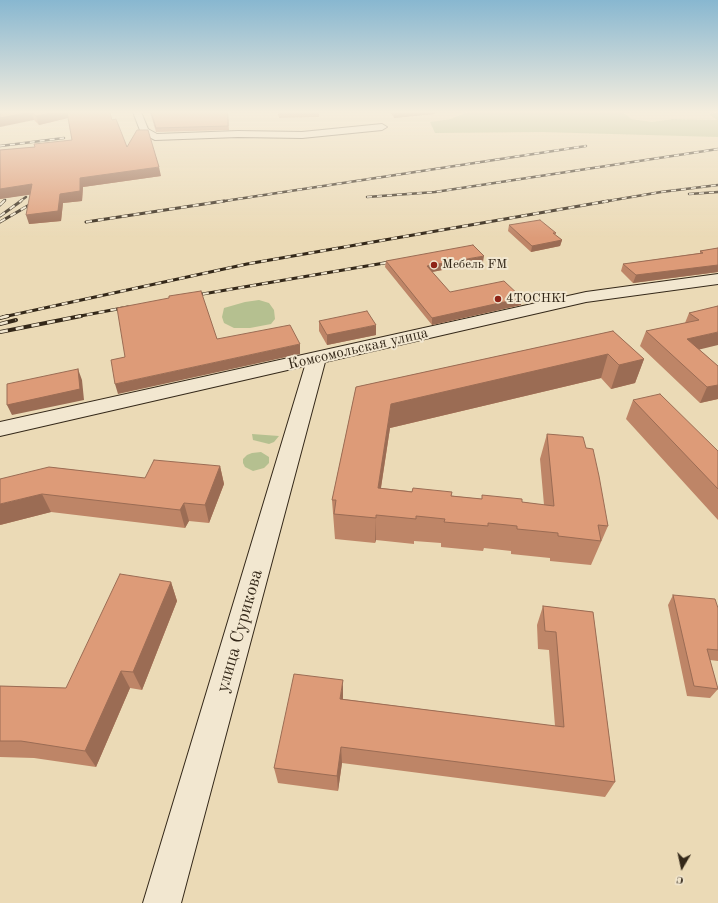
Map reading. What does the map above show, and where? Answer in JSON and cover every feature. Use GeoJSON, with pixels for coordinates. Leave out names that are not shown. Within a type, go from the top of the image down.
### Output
{"type":"FeatureCollection","features":[{"type":"Feature","properties":{"kind":"main road","name":"Комсомольская улица"},"geometry":{"type":"LineString","coordinates":[[0,430],[586,297],[718,278]]}},
{"type":"Feature","properties":{"kind":"main road","name":"улица Сурикова"},"geometry":{"type":"LineString","coordinates":[[162,903],[317,358]]}},
{"type":"Feature","properties":{"kind":"green space"},"geometry":{"type":"Polygon","coordinates":[[[259,300],[269,303],[274,310],[275,319],[271,324],[250,328],[234,328],[224,323],[222,317],[224,308],[259,300]]]}},
{"type":"Feature","properties":{"kind":"green space"},"geometry":{"type":"Polygon","coordinates":[[[252,434],[279,436],[274,442],[269,444],[253,440],[252,434]]]}},
{"type":"Feature","properties":{"kind":"green space"},"geometry":{"type":"Polygon","coordinates":[[[261,452],[269,457],[269,463],[264,468],[253,471],[245,467],[243,459],[247,455],[261,452]]]}},
{"type":"Feature","properties":{"kind":"building"},"geometry":{"type":"Polygon","coordinates":[[[0,154],[155,154],[159,167],[80,178],[80,191],[60,194],[58,211],[26,215],[32,184],[0,189],[0,154]]]}},
{"type":"Feature","properties":{"kind":"building"},"geometry":{"type":"Polygon","coordinates":[[[540,220],[562,240],[532,246],[509,225],[540,220]]]}},
{"type":"Feature","properties":{"kind":"building"},"geometry":{"type":"Polygon","coordinates":[[[473,245],[484,256],[427,266],[450,292],[504,281],[522,298],[432,318],[386,261],[473,245]]]}},
{"type":"Feature","properties":{"kind":"building"},"geometry":{"type":"Polygon","coordinates":[[[718,248],[718,265],[636,275],[623,264],[703,253],[700,251],[718,248]]]}},
{"type":"Feature","properties":{"kind":"building"},"geometry":{"type":"Polygon","coordinates":[[[201,291],[217,339],[290,325],[300,344],[115,384],[111,360],[125,357],[117,308],[169,298],[169,296],[201,291]]]}},
{"type":"Feature","properties":{"kind":"building"},"geometry":{"type":"Polygon","coordinates":[[[718,306],[718,332],[687,339],[718,366],[718,385],[707,387],[646,331],[699,320],[689,313],[718,306]]]}},
{"type":"Feature","properties":{"kind":"building"},"geometry":{"type":"Polygon","coordinates":[[[367,311],[376,325],[327,335],[319,321],[367,311]]]}},
{"type":"Feature","properties":{"kind":"building"},"geometry":{"type":"Polygon","coordinates":[[[613,331],[644,359],[619,365],[608,354],[391,404],[378,488],[412,492],[413,488],[452,492],[451,496],[482,499],[482,495],[522,499],[522,502],[554,506],[547,434],[583,437],[586,448],[593,449],[608,526],[598,525],[601,541],[558,536],[558,533],[517,529],[517,526],[488,523],[488,526],[444,522],[445,519],[416,516],[416,519],[376,515],[376,518],[334,514],[336,500],[332,500],[356,387],[613,331]]]}},
{"type":"Feature","properties":{"kind":"building"},"geometry":{"type":"Polygon","coordinates":[[[78,369],[80,389],[7,405],[7,384],[78,369]]]}},
{"type":"Feature","properties":{"kind":"building"},"geometry":{"type":"Polygon","coordinates":[[[660,394],[718,451],[718,489],[633,400],[660,394]]]}},
{"type":"Feature","properties":{"kind":"building"},"geometry":{"type":"Polygon","coordinates":[[[154,460],[220,466],[205,505],[184,503],[180,510],[42,494],[0,504],[0,479],[49,467],[145,478],[154,460]]]}},
{"type":"Feature","properties":{"kind":"building"},"geometry":{"type":"Polygon","coordinates":[[[120,574],[171,582],[133,672],[121,671],[85,751],[21,741],[0,741],[0,686],[66,688],[120,574]]]}},
{"type":"Feature","properties":{"kind":"building"},"geometry":{"type":"Polygon","coordinates":[[[673,595],[715,599],[718,608],[718,650],[707,649],[718,689],[694,686],[673,595]]]}},
{"type":"Feature","properties":{"kind":"building"},"geometry":{"type":"Polygon","coordinates":[[[543,606],[593,612],[615,782],[341,747],[337,776],[274,768],[294,674],[343,680],[340,699],[564,727],[556,632],[545,631],[543,606]]]}},
{"type":"Feature","properties":{"kind":"railway"},"geometry":{"type":"LineString","coordinates":[[218,202],[533,154]]}},
{"type":"Feature","properties":{"kind":"railway"},"geometry":{"type":"LineString","coordinates":[[367,197],[435,192],[684,154]]}},
{"type":"Feature","properties":{"kind":"railway"},"geometry":{"type":"LineString","coordinates":[[602,202],[661,192],[718,185]]}},
{"type":"Feature","properties":{"kind":"railway"},"geometry":{"type":"LineString","coordinates":[[689,194],[718,192]]}},
{"type":"Feature","properties":{"kind":"railway"},"geometry":{"type":"LineString","coordinates":[[19,202],[26,197]]}},
{"type":"Feature","properties":{"kind":"railway"},"geometry":{"type":"LineString","coordinates":[[0,205],[5,200]]}},
{"type":"Feature","properties":{"kind":"railway"},"geometry":{"type":"LineString","coordinates":[[0,216],[21,201]]}},
{"type":"Feature","properties":{"kind":"railway"},"geometry":{"type":"LineString","coordinates":[[86,222],[224,201]]}},
{"type":"Feature","properties":{"kind":"railway"},"geometry":{"type":"LineString","coordinates":[[3,317],[247,264],[608,201]]}},
{"type":"Feature","properties":{"kind":"railway"},"geometry":{"type":"LineString","coordinates":[[0,222],[31,204]]}},
{"type":"Feature","properties":{"kind":"railway"},"geometry":{"type":"LineString","coordinates":[[191,296],[396,261]]}},
{"type":"Feature","properties":{"kind":"railway"},"geometry":{"type":"LineString","coordinates":[[75,317],[128,307]]}},
{"type":"Feature","properties":{"kind":"railway"},"geometry":{"type":"LineString","coordinates":[[0,318],[8,316]]}},
{"type":"Feature","properties":{"kind":"railway"},"geometry":{"type":"LineString","coordinates":[[0,332],[81,316]]}},
{"type":"Feature","properties":{"kind":"railway"},"geometry":{"type":"LineString","coordinates":[[0,324],[16,320]]}},
{"type":"Feature","properties":{"kind":"place","name":"Мебель FM"},"geometry":{"type":"Point","coordinates":[434,265]}},
{"type":"Feature","properties":{"kind":"place","name":"4TOCHKI"},"geometry":{"type":"Point","coordinates":[498,299]}}]}
